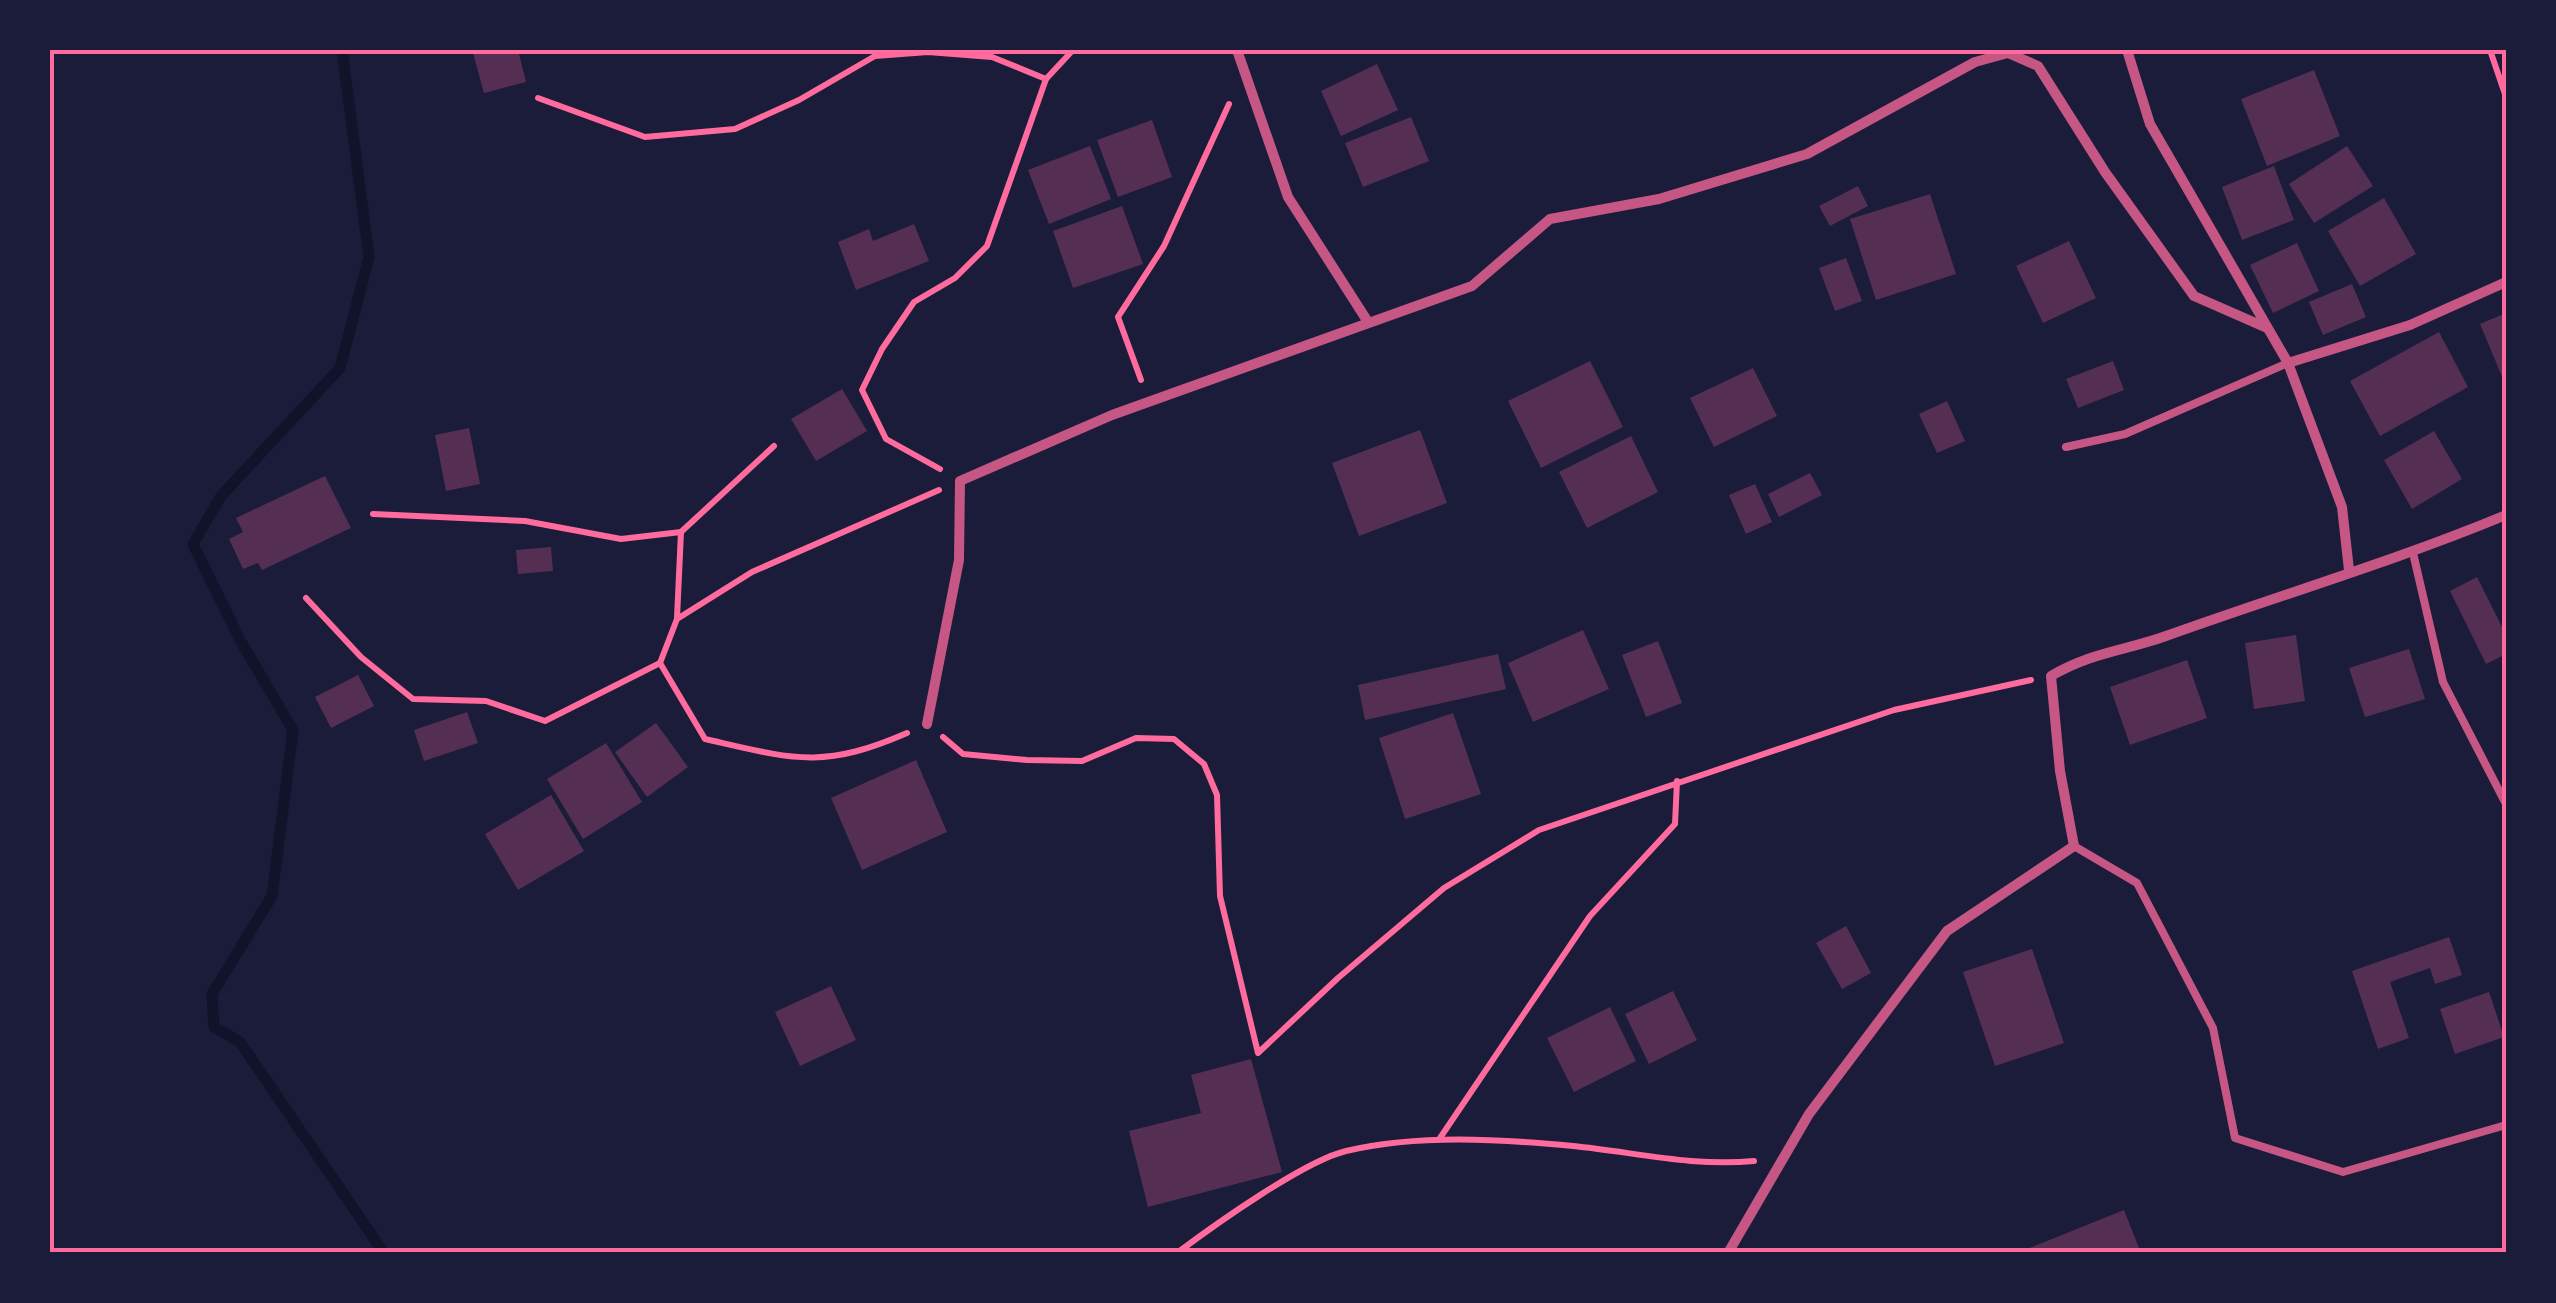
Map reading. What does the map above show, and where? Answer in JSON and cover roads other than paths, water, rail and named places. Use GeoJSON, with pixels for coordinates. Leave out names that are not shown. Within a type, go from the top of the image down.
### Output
{"type":"FeatureCollection","features":[{"type":"Feature","properties":{"kind":"street"},"geometry":{"type":"LineString","coordinates":[[1237,50],[1288,197],[1368,322]]}},
{"type":"Feature","properties":{"kind":"street"},"geometry":{"type":"LineString","coordinates":[[2127,50],[2150,124],[2288,363],[2342,507],[2348,570]]}},
{"type":"Feature","properties":{"kind":"street"},"geometry":{"type":"LineString","coordinates":[[927,724],[960,560],[960,481],[1149,402],[1472,286],[1550,219],[1659,199],[1807,154],[1975,62],[2008,53],[2038,66],[2105,172],[2194,296],[2268,328]]}},
{"type":"Feature","properties":{"kind":"street"},"geometry":{"type":"LineString","coordinates":[[2288,363],[2410,325],[2506,282]]}},
{"type":"Feature","properties":{"kind":"street"},"geometry":{"type":"LineString","coordinates":[[1728,1253],[1810,1114],[1947,931],[2074,846],[2052,676],[2086,656],[2143,644],[2348,570],[2414,553],[2506,515]]}},
{"type":"Feature","properties":{"kind":"lane"},"geometry":{"type":"LineString","coordinates":[[2066,447],[2124,434],[2288,363]]}},
{"type":"Feature","properties":{"kind":"lane"},"geometry":{"type":"LineString","coordinates":[[2414,553],[2443,682],[2506,804]]}},
{"type":"Feature","properties":{"kind":"lane"},"geometry":{"type":"LineString","coordinates":[[2074,846],[2137,883],[2213,1028],[2236,1138],[2343,1172],[2506,1125]]}},
{"type":"Feature","properties":{"kind":"waterway"},"geometry":{"type":"LineString","coordinates":[[342,50],[369,257],[340,368],[221,496],[193,544],[240,640],[293,730],[272,896],[212,994],[214,1027],[240,1042],[384,1253]]}}]}
